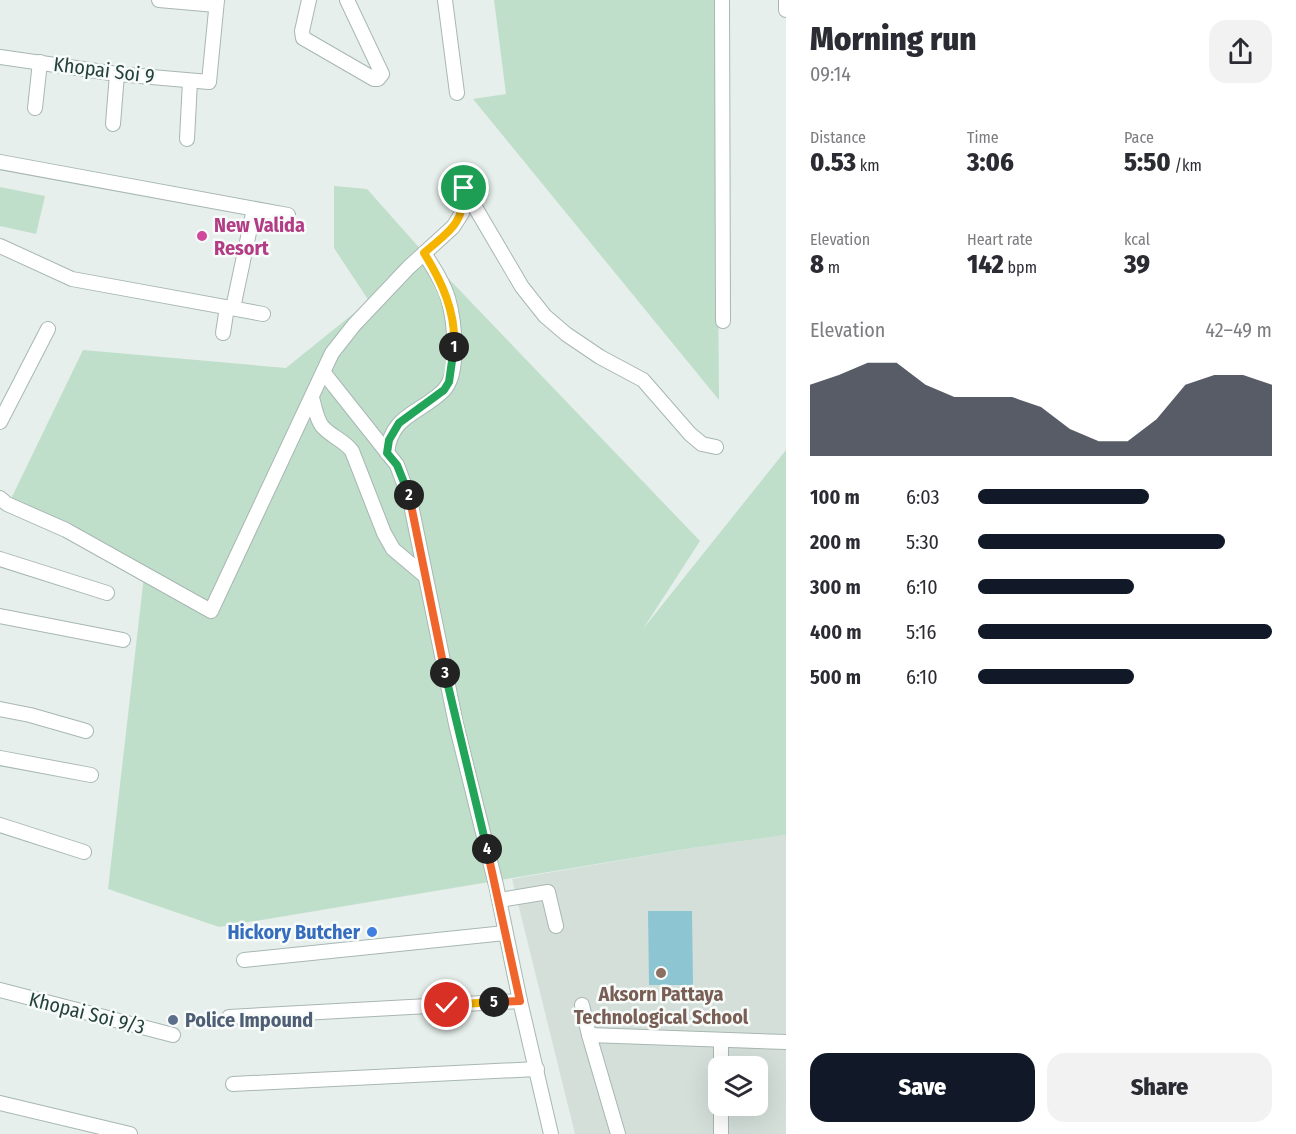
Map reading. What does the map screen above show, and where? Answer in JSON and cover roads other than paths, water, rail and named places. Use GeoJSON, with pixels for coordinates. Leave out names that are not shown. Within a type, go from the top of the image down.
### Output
{"type":"FeatureCollection","features":[{"type":"Feature","properties":{"kind":"street"},"geometry":{"type":"LineString","coordinates":[[159,0],[217,2]]}},
{"type":"Feature","properties":{"kind":"street"},"geometry":{"type":"LineString","coordinates":[[309,0],[302,31],[303,38],[374,79],[378,79],[382,74],[347,0]]}},
{"type":"Feature","properties":{"kind":"street"},"geometry":{"type":"LineString","coordinates":[[445,0],[457,93]]}},
{"type":"Feature","properties":{"kind":"street"},"geometry":{"type":"LineString","coordinates":[[722,0],[723,321]]}},
{"type":"Feature","properties":{"kind":"street"},"geometry":{"type":"LineString","coordinates":[[786,0],[786,10]]}},
{"type":"Feature","properties":{"kind":"street","name":"Khopai Soi 9"},"geometry":{"type":"LineString","coordinates":[[0,57],[117,74],[209,82],[217,2]]}},
{"type":"Feature","properties":{"kind":"street"},"geometry":{"type":"LineString","coordinates":[[35,108],[40,62]]}},
{"type":"Feature","properties":{"kind":"street"},"geometry":{"type":"LineString","coordinates":[[113,124],[117,74]]}},
{"type":"Feature","properties":{"kind":"street"},"geometry":{"type":"LineString","coordinates":[[187,139],[190,81]]}},
{"type":"Feature","properties":{"kind":"street"},"geometry":{"type":"LineString","coordinates":[[0,162],[288,215]]}},
{"type":"Feature","properties":{"kind":"street"},"geometry":{"type":"LineString","coordinates":[[0,498],[7,504],[66,530],[211,611],[332,353],[354,326],[424,253],[453,227],[462,213],[464,188],[522,287],[545,316],[566,334],[600,357],[643,380],[690,434],[702,444],[716,447]]}},
{"type":"Feature","properties":{"kind":"street"},"geometry":{"type":"LineString","coordinates":[[223,333],[254,209]]}},
{"type":"Feature","properties":{"kind":"street"},"geometry":{"type":"LineString","coordinates":[[0,246],[72,279],[263,314]]}},
{"type":"Feature","properties":{"kind":"street"},"geometry":{"type":"LineString","coordinates":[[387,453],[389,440],[399,423],[444,390],[449,382],[453,361],[455,340],[447,297],[424,253]]}},
{"type":"Feature","properties":{"kind":"street"},"geometry":{"type":"LineString","coordinates":[[0,422],[3,407],[48,329]]}},
{"type":"Feature","properties":{"kind":"street"},"geometry":{"type":"LineString","coordinates":[[324,373],[397,465],[410,500],[456,724],[500,900],[505,933],[551,1134]]}},
{"type":"Feature","properties":{"kind":"street"},"geometry":{"type":"LineString","coordinates":[[312,398],[323,428],[345,442],[352,451],[384,533],[393,549],[425,576]]}},
{"type":"Feature","properties":{"kind":"street"},"geometry":{"type":"LineString","coordinates":[[345,442],[368,430]]}},
{"type":"Feature","properties":{"kind":"street"},"geometry":{"type":"LineString","coordinates":[[0,559],[107,593]]}},
{"type":"Feature","properties":{"kind":"street"},"geometry":{"type":"LineString","coordinates":[[0,616],[123,640]]}},
{"type":"Feature","properties":{"kind":"street"},"geometry":{"type":"LineString","coordinates":[[0,709],[86,731]]}},
{"type":"Feature","properties":{"kind":"street"},"geometry":{"type":"LineString","coordinates":[[0,758],[91,776]]}},
{"type":"Feature","properties":{"kind":"street"},"geometry":{"type":"LineString","coordinates":[[0,825],[84,852]]}},
{"type":"Feature","properties":{"kind":"street"},"geometry":{"type":"LineString","coordinates":[[500,900],[548,892],[556,926]]}},
{"type":"Feature","properties":{"kind":"street"},"geometry":{"type":"LineString","coordinates":[[244,960],[505,933]]}},
{"type":"Feature","properties":{"kind":"street","name":"Khopai Soi 9/3"},"geometry":{"type":"LineString","coordinates":[[0,990],[173,1035]]}},
{"type":"Feature","properties":{"kind":"street"},"geometry":{"type":"LineString","coordinates":[[229,1017],[520,1001]]}},
{"type":"Feature","properties":{"kind":"street"},"geometry":{"type":"LineString","coordinates":[[582,1005],[618,1134]]}},
{"type":"Feature","properties":{"kind":"street"},"geometry":{"type":"LineString","coordinates":[[589,1035],[786,1042]]}},
{"type":"Feature","properties":{"kind":"street"},"geometry":{"type":"LineString","coordinates":[[721,1040],[721,1056]]}},
{"type":"Feature","properties":{"kind":"street"},"geometry":{"type":"LineString","coordinates":[[233,1084],[537,1068]]}},
{"type":"Feature","properties":{"kind":"street"},"geometry":{"type":"LineString","coordinates":[[0,1103],[130,1134]]}},
{"type":"Feature","properties":{"kind":"street"},"geometry":{"type":"LineString","coordinates":[[721,1116],[721,1134]]}},
{"type":"Feature","properties":{"kind":"water"},"geometry":{"type":"Polygon","coordinates":[[[648,911],[692,911],[693,985],[649,985],[648,911]]]}},
{"type":"Feature","properties":{"kind":"place","name":"New Valida Resort"},"geometry":{"type":"Point","coordinates":[202,236]}},
{"type":"Feature","properties":{"kind":"place","name":"Hickory Butcher"},"geometry":{"type":"Point","coordinates":[372,932]}},
{"type":"Feature","properties":{"kind":"place","name":"Aksorn Pattaya Technological School"},"geometry":{"type":"Point","coordinates":[661,973]}},
{"type":"Feature","properties":{"kind":"place","name":"Police Impound"},"geometry":{"type":"Point","coordinates":[173,1020]}}]}
